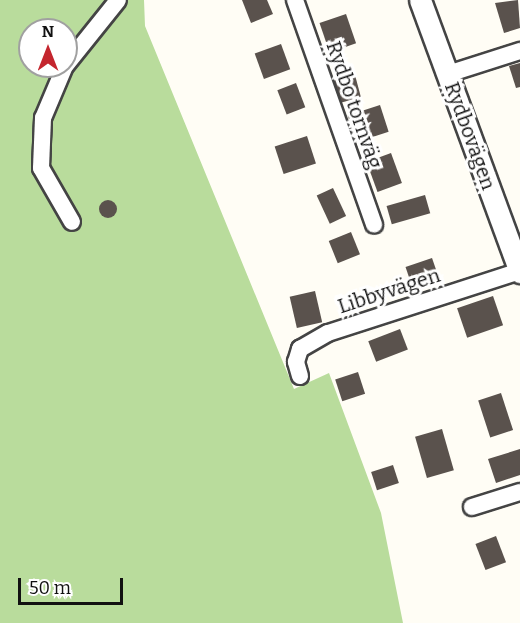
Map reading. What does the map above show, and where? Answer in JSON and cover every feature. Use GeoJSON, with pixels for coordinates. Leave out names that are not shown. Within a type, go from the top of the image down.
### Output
{"type":"FeatureCollection","features":[{"type":"Feature","properties":{"kind":"street"},"geometry":{"type":"LineString","coordinates":[[78,50],[118,0]]}},
{"type":"Feature","properties":{"kind":"street","name":"Rydbo tornväg"},"geometry":{"type":"LineString","coordinates":[[295,0],[374,224]]}},
{"type":"Feature","properties":{"kind":"street","name":"Rydbovägen"},"geometry":{"type":"LineString","coordinates":[[420,0],[520,271]]}},
{"type":"Feature","properties":{"kind":"street"},"geometry":{"type":"LineString","coordinates":[[448,75],[520,51]]}},
{"type":"Feature","properties":{"kind":"street"},"geometry":{"type":"LineString","coordinates":[[60,78],[43,118],[41,168],[72,222]]}},
{"type":"Feature","properties":{"kind":"street","name":"Libbyvägen"},"geometry":{"type":"LineString","coordinates":[[300,376],[296,362],[300,349],[328,333],[520,271]]}},
{"type":"Feature","properties":{"kind":"street"},"geometry":{"type":"LineString","coordinates":[[472,507],[520,492]]}},
{"type":"Feature","properties":{"kind":"green space"},"geometry":{"type":"Polygon","coordinates":[[[0,0],[144,0],[145,26],[294,389],[329,373],[381,513],[403,623],[0,623],[0,0]]]}},
{"type":"Feature","properties":{"kind":"building"},"geometry":{"type":"Polygon","coordinates":[[[242,0],[267,0],[273,14],[251,23],[242,0]]]}},
{"type":"Feature","properties":{"kind":"building"},"geometry":{"type":"Polygon","coordinates":[[[518,0],[520,28],[504,33],[495,3],[518,0]]]}},
{"type":"Feature","properties":{"kind":"building"},"geometry":{"type":"Polygon","coordinates":[[[346,14],[356,43],[330,52],[320,23],[346,14]]]}},
{"type":"Feature","properties":{"kind":"building"},"geometry":{"type":"Polygon","coordinates":[[[281,44],[290,69],[264,79],[255,54],[281,44]]]}},
{"type":"Feature","properties":{"kind":"building"},"geometry":{"type":"Polygon","coordinates":[[[520,63],[520,87],[516,88],[509,66],[520,63]]]}},
{"type":"Feature","properties":{"kind":"building"},"geometry":{"type":"Polygon","coordinates":[[[355,75],[361,97],[339,103],[333,81],[355,75]]]}},
{"type":"Feature","properties":{"kind":"building"},"geometry":{"type":"Polygon","coordinates":[[[296,83],[305,107],[287,114],[277,90],[296,83]]]}},
{"type":"Feature","properties":{"kind":"building"},"geometry":{"type":"Polygon","coordinates":[[[380,105],[389,132],[356,142],[348,116],[380,105]]]}},
{"type":"Feature","properties":{"kind":"building"},"geometry":{"type":"Polygon","coordinates":[[[307,136],[316,164],[284,174],[275,147],[307,136]]]}},
{"type":"Feature","properties":{"kind":"building"},"geometry":{"type":"Polygon","coordinates":[[[391,153],[402,183],[378,192],[367,162],[391,153]]]}},
{"type":"Feature","properties":{"kind":"building"},"geometry":{"type":"Polygon","coordinates":[[[333,188],[346,216],[330,224],[317,196],[333,188]]]}},
{"type":"Feature","properties":{"kind":"building"},"geometry":{"type":"Polygon","coordinates":[[[425,195],[430,213],[392,224],[387,206],[425,195]]]}},
{"type":"Feature","properties":{"kind":"building"},"geometry":{"type":"Polygon","coordinates":[[[108,200],[114,203],[117,209],[114,215],[108,218],[102,215],[99,209],[102,203],[108,200]]]}},
{"type":"Feature","properties":{"kind":"building"},"geometry":{"type":"Polygon","coordinates":[[[351,232],[360,254],[338,263],[329,241],[351,232]]]}},
{"type":"Feature","properties":{"kind":"building"},"geometry":{"type":"Polygon","coordinates":[[[432,258],[438,275],[411,284],[406,267],[432,258]]]}},
{"type":"Feature","properties":{"kind":"building"},"geometry":{"type":"Polygon","coordinates":[[[315,291],[322,322],[297,328],[290,297],[315,291]]]}},
{"type":"Feature","properties":{"kind":"building"},"geometry":{"type":"Polygon","coordinates":[[[493,296],[503,325],[467,338],[457,308],[493,296]]]}},
{"type":"Feature","properties":{"kind":"building"},"geometry":{"type":"Polygon","coordinates":[[[400,329],[408,350],[376,362],[368,341],[400,329]]]}},
{"type":"Feature","properties":{"kind":"building"},"geometry":{"type":"Polygon","coordinates":[[[358,372],[365,394],[342,401],[335,379],[358,372]]]}},
{"type":"Feature","properties":{"kind":"building"},"geometry":{"type":"Polygon","coordinates":[[[501,393],[513,430],[490,438],[478,400],[501,393]]]}},
{"type":"Feature","properties":{"kind":"building"},"geometry":{"type":"Polygon","coordinates":[[[442,429],[454,470],[427,478],[415,437],[442,429]]]}},
{"type":"Feature","properties":{"kind":"building"},"geometry":{"type":"Polygon","coordinates":[[[520,449],[520,475],[496,483],[488,459],[520,449]]]}},
{"type":"Feature","properties":{"kind":"building"},"geometry":{"type":"Polygon","coordinates":[[[393,465],[399,483],[377,490],[371,472],[393,465]]]}},
{"type":"Feature","properties":{"kind":"building"},"geometry":{"type":"Polygon","coordinates":[[[496,536],[506,562],[485,570],[475,544],[496,536]]]}}]}
